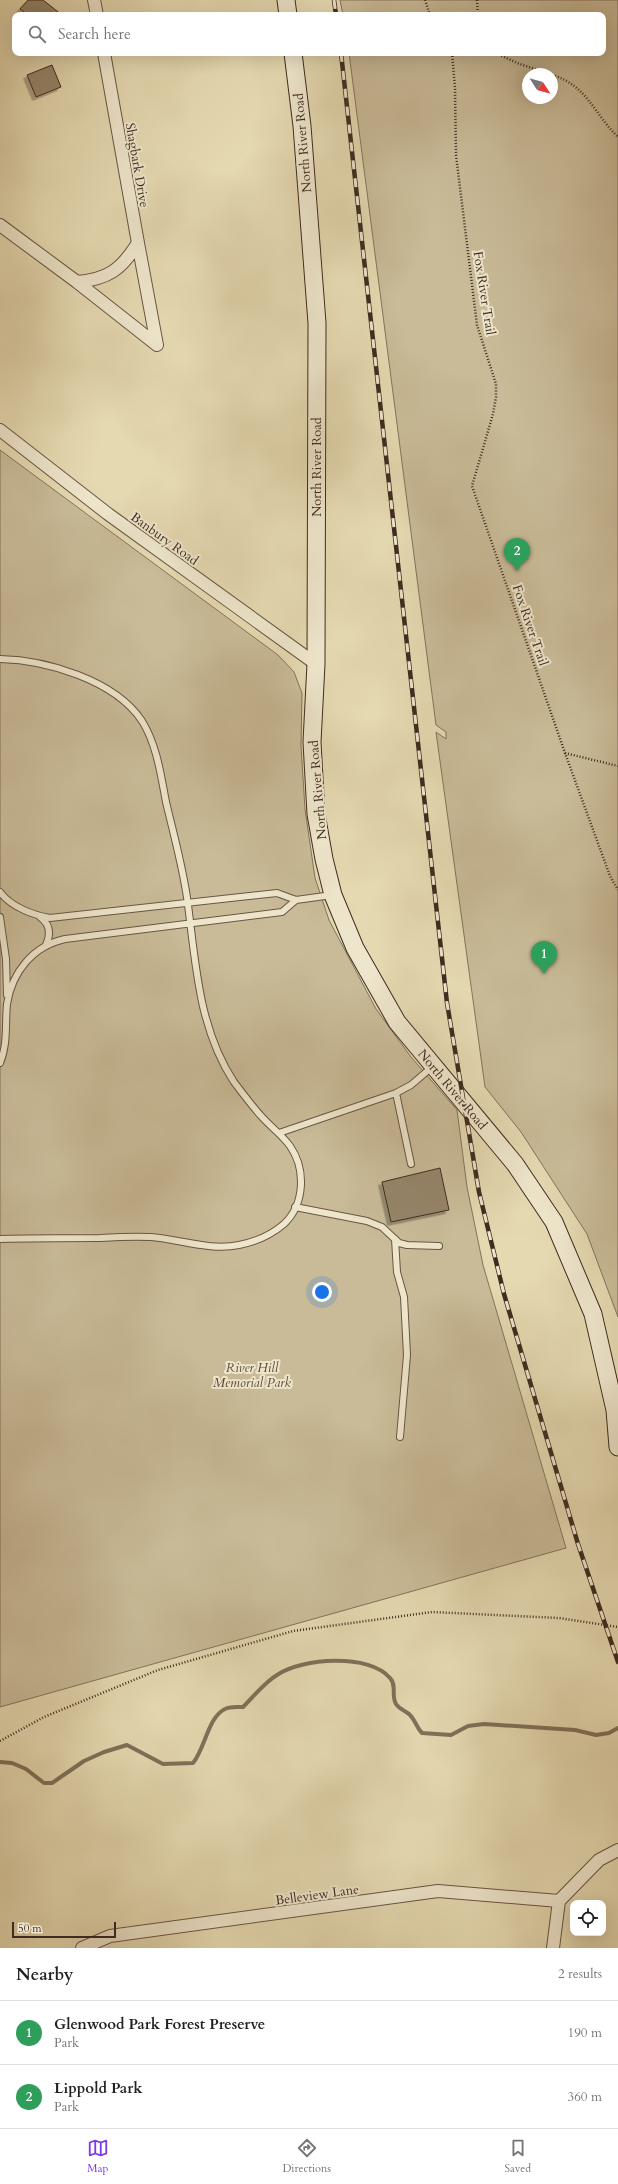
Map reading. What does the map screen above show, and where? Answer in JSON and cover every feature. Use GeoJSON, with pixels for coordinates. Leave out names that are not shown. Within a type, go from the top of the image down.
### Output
{"type":"FeatureCollection","features":[{"type":"Feature","properties":{"kind":"main road"},"geometry":{"type":"LineString","coordinates":[[286,0],[288,12]]}},
{"type":"Feature","properties":{"kind":"main road","name":"North River Road"},"geometry":{"type":"LineString","coordinates":[[293,56],[302,126],[317,323],[316,664],[312,742],[313,775],[324,859],[333,895],[355,948],[374,985],[397,1022],[515,1164],[554,1222],[593,1314],[615,1410],[618,1447]]}},
{"type":"Feature","properties":{"kind":"street"},"geometry":{"type":"LineString","coordinates":[[94,0],[96,12]]}},
{"type":"Feature","properties":{"kind":"street","name":"Shagbark Drive"},"geometry":{"type":"LineString","coordinates":[[77,282],[156,345],[105,56]]}},
{"type":"Feature","properties":{"kind":"street"},"geometry":{"type":"LineString","coordinates":[[0,225],[77,282],[97,280],[112,272],[127,261],[138,243]]}},
{"type":"Feature","properties":{"kind":"street","name":"Banbury Road"},"geometry":{"type":"LineString","coordinates":[[0,430],[108,514],[316,664]]}},
{"type":"Feature","properties":{"kind":"street"},"geometry":{"type":"LineString","coordinates":[[553,1948],[559,1901],[599,1860],[618,1850]]}},
{"type":"Feature","properties":{"kind":"street","name":"Belleview Lane"},"geometry":{"type":"LineString","coordinates":[[82,1948],[110,1936],[438,1892],[559,1901]]}},
{"type":"Feature","properties":{"kind":"lane"},"geometry":{"type":"LineString","coordinates":[[0,660],[19,660],[42,664],[89,680],[114,696],[133,711],[141,721],[152,745],[160,770],[188,903],[199,988],[211,1036],[233,1080],[247,1100],[290,1146],[300,1168],[301,1191],[295,1207],[285,1222],[265,1236],[238,1245],[207,1246],[150,1237],[0,1239]]}},
{"type":"Feature","properties":{"kind":"lane"},"geometry":{"type":"LineString","coordinates":[[0,892],[4,898],[15,905],[39,916],[46,921],[49,934],[46,945]]}},
{"type":"Feature","properties":{"kind":"lane"},"geometry":{"type":"LineString","coordinates":[[39,916],[60,918],[277,893],[296,900],[333,895]]}},
{"type":"Feature","properties":{"kind":"lane"},"geometry":{"type":"LineString","coordinates":[[7,1004],[15,978],[22,967],[29,958],[46,945],[65,939],[282,912],[296,900]]}},
{"type":"Feature","properties":{"kind":"lane"},"geometry":{"type":"LineString","coordinates":[[0,917],[6,959],[7,1004],[4,1048],[0,1063]]}},
{"type":"Feature","properties":{"kind":"lane"},"geometry":{"type":"LineString","coordinates":[[279,1133],[396,1093],[411,1085],[433,1066]]}},
{"type":"Feature","properties":{"kind":"lane"},"geometry":{"type":"LineString","coordinates":[[396,1093],[411,1164]]}},
{"type":"Feature","properties":{"kind":"lane"},"geometry":{"type":"LineString","coordinates":[[295,1207],[367,1221],[382,1227],[395,1240],[407,1245],[439,1246]]}},
{"type":"Feature","properties":{"kind":"lane"},"geometry":{"type":"LineString","coordinates":[[395,1240],[397,1272],[404,1297],[407,1355],[400,1437]]}},
{"type":"Feature","properties":{"kind":"path"},"geometry":{"type":"LineString","coordinates":[[425,0],[429,12]]}},
{"type":"Feature","properties":{"kind":"path"},"geometry":{"type":"LineString","coordinates":[[476,0],[478,12]]}},
{"type":"Feature","properties":{"kind":"path","name":"Fox River Trail"},"geometry":{"type":"LineString","coordinates":[[452,56],[455,88],[456,155],[477,325],[496,384],[496,397],[493,414],[472,486],[565,753],[610,876],[618,890]]}},
{"type":"Feature","properties":{"kind":"path"},"geometry":{"type":"LineString","coordinates":[[502,56],[532,68]]}},
{"type":"Feature","properties":{"kind":"path"},"geometry":{"type":"LineString","coordinates":[[558,76],[566,79],[580,90],[609,128],[618,137]]}},
{"type":"Feature","properties":{"kind":"path"},"geometry":{"type":"LineString","coordinates":[[565,753],[618,766]]}},
{"type":"Feature","properties":{"kind":"path"},"geometry":{"type":"LineString","coordinates":[[0,1741],[44,1717],[158,1670],[293,1631],[432,1612],[559,1618],[618,1627]]}},
{"type":"Feature","properties":{"kind":"green space"},"geometry":{"type":"Polygon","coordinates":[[[340,0],[618,0],[618,1317],[587,1234],[521,1132],[485,1087],[436,732],[446,739],[446,732],[436,725],[349,56],[606,56],[606,12],[342,12],[340,0]]]}},
{"type":"Feature","properties":{"kind":"green space","name":"River Hill Memorial Park"},"geometry":{"type":"Polygon","coordinates":[[[0,450],[278,655],[294,672],[302,693],[301,746],[305,809],[315,878],[329,920],[376,1009],[411,1057],[457,1110],[467,1187],[483,1265],[566,1548],[0,1707],[0,450]]]}},
{"type":"Feature","properties":{"kind":"building"},"geometry":{"type":"Polygon","coordinates":[[[28,0],[43,0],[58,12],[24,12],[20,9],[28,0]]]}},
{"type":"Feature","properties":{"kind":"building"},"geometry":{"type":"Polygon","coordinates":[[[52,65],[61,87],[36,97],[27,75],[52,65]]]}},
{"type":"Feature","properties":{"kind":"building"},"geometry":{"type":"Polygon","coordinates":[[[440,1168],[449,1210],[391,1222],[382,1182],[440,1168]]]}},
{"type":"Feature","properties":{"kind":"waterway"},"geometry":{"type":"LineString","coordinates":[[0,1762],[12,1763],[26,1769],[44,1783],[52,1783],[84,1761],[104,1752],[127,1745],[163,1764],[193,1763],[219,1713],[229,1707],[243,1707],[268,1681],[288,1669],[318,1662],[335,1661],[367,1665],[380,1670],[390,1678],[393,1684],[396,1704],[399,1708],[410,1715],[422,1733],[451,1735],[468,1726],[484,1724],[575,1730],[596,1735],[609,1733],[618,1728]]}},
{"type":"Feature","properties":{"kind":"railway"},"geometry":{"type":"LineString","coordinates":[[334,0],[336,12]]}},
{"type":"Feature","properties":{"kind":"railway"},"geometry":{"type":"LineString","coordinates":[[341,56],[447,1003],[479,1192],[504,1294],[578,1544],[618,1662]]}},
{"type":"Feature","properties":{"kind":"place","name":"Lippold Park"},"geometry":{"type":"Point","coordinates":[517,571]}},
{"type":"Feature","properties":{"kind":"place","name":"Glenwood Park Forest Preserve"},"geometry":{"type":"Point","coordinates":[544,974]}}]}
